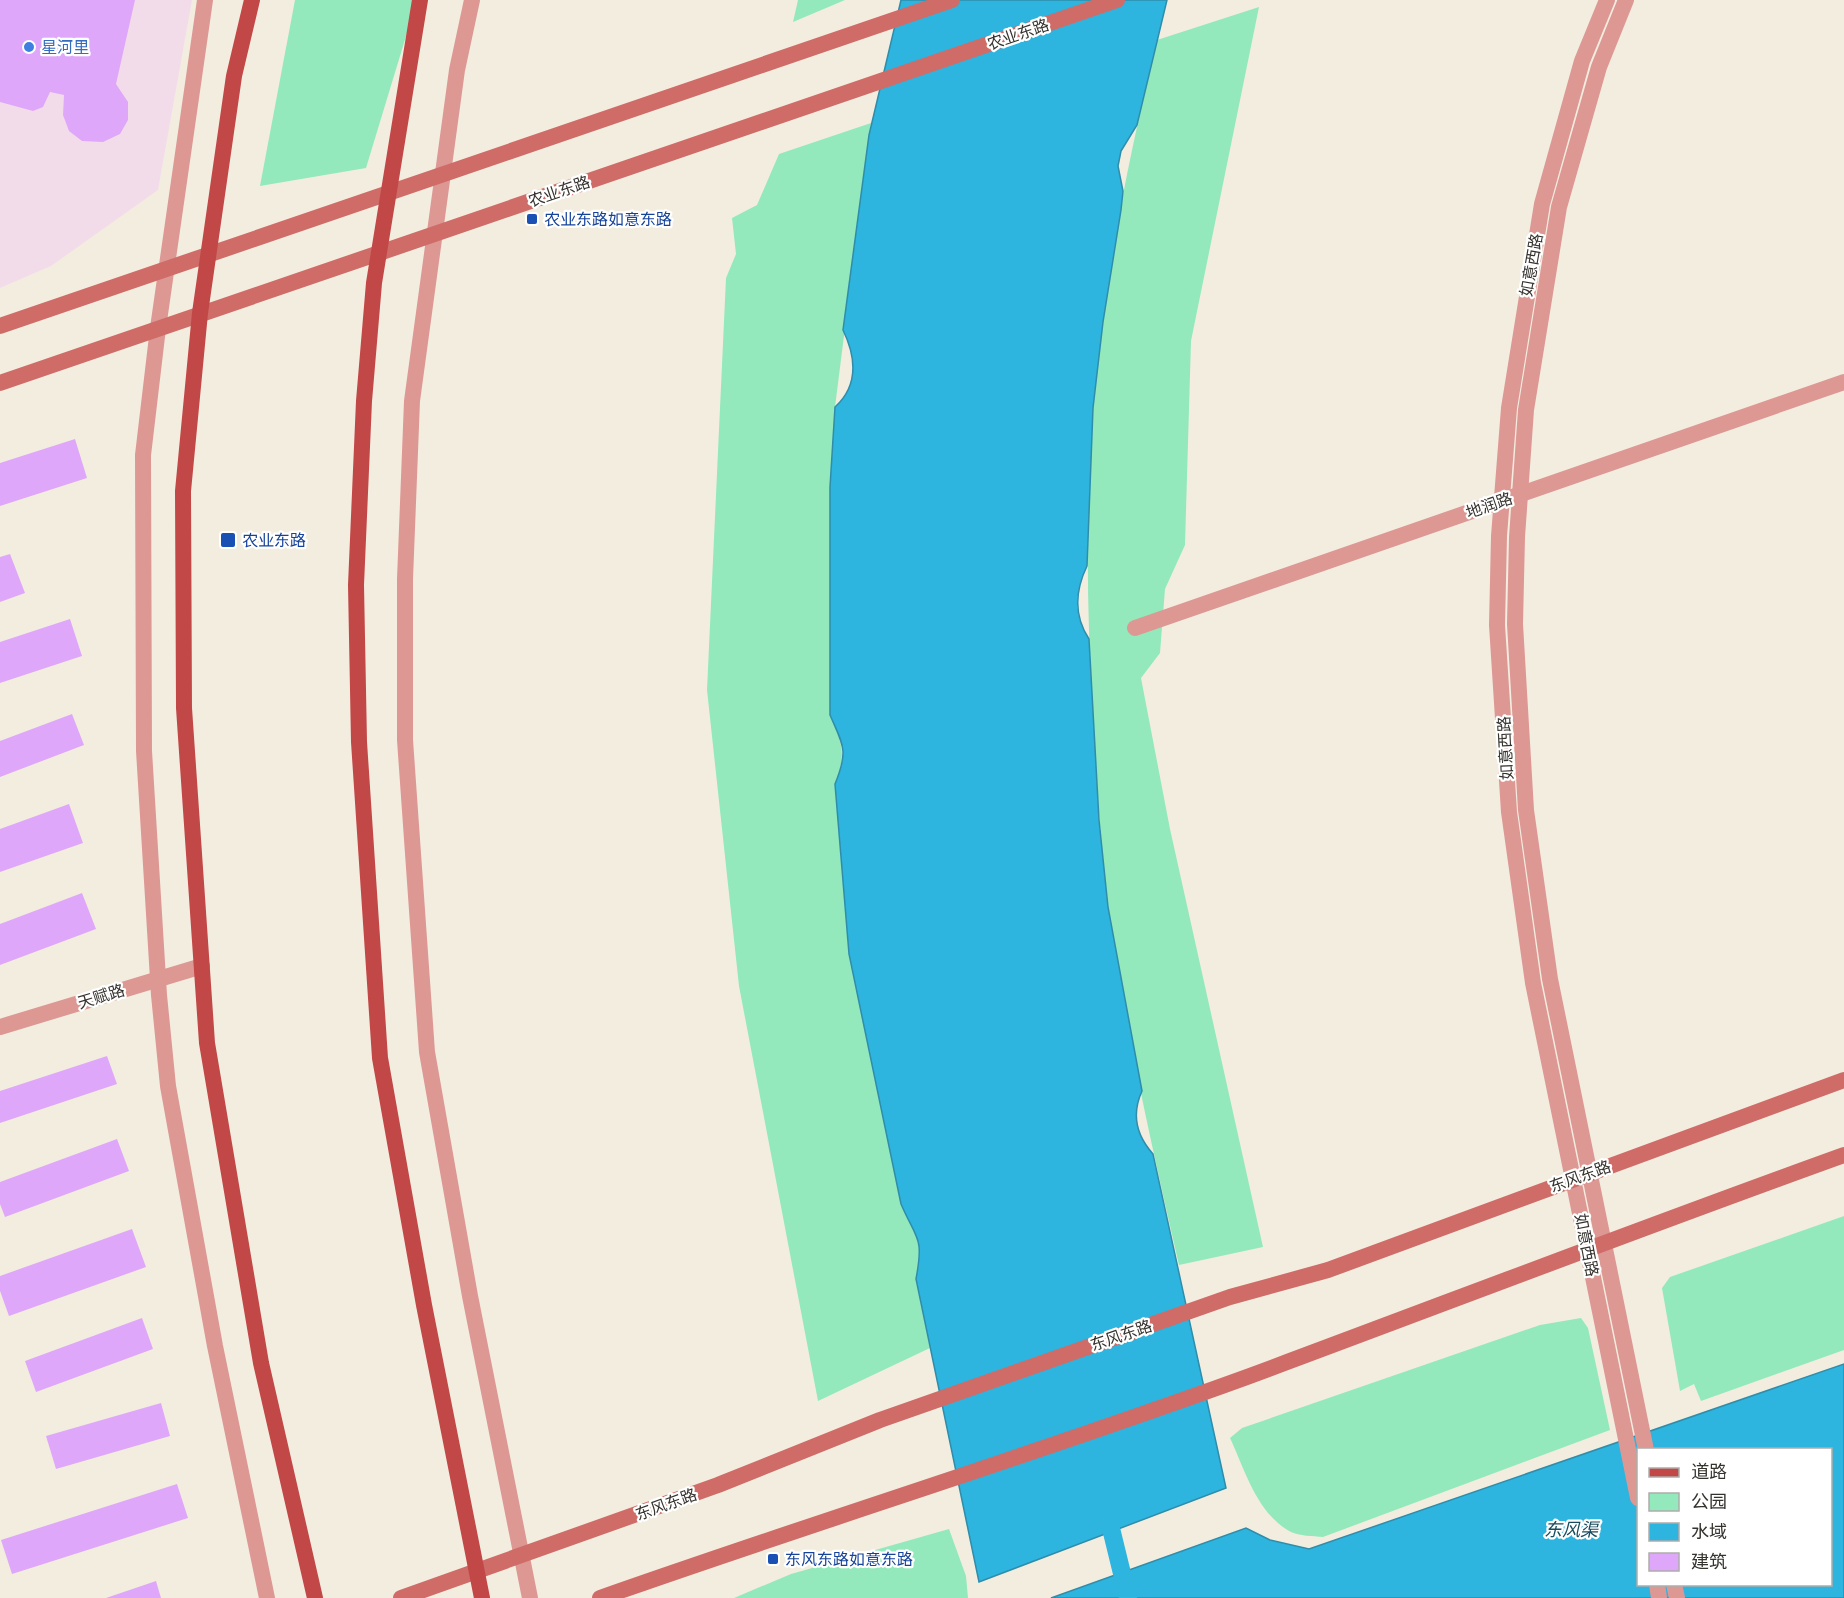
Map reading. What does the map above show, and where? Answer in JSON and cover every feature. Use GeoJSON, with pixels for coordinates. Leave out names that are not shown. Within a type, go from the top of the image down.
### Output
{"type":"FeatureCollection","features":[{"type":"Feature","properties":{"kind":"main road"},"geometry":{"type":"LineString","coordinates":[[252,0],[234,76],[200,314],[183,491],[184,708],[207,1043],[261,1363],[315,1598]]}},
{"type":"Feature","properties":{"kind":"main road"},"geometry":{"type":"LineString","coordinates":[[420,0],[379,252],[364,401],[356,585],[359,742],[373,979],[381,1058],[398,1163],[482,1598]]}},
{"type":"Feature","properties":{"kind":"main road"},"geometry":{"type":"LineString","coordinates":[[0,326],[952,0]]}},
{"type":"Feature","properties":{"kind":"main road","name":"农业东路"},"geometry":{"type":"LineString","coordinates":[[0,383],[1117,0]]}},
{"type":"Feature","properties":{"kind":"main road","name":"东风东路"},"geometry":{"type":"LineString","coordinates":[[401,1598],[718,1485],[880,1420],[1230,1297],[1328,1270],[1844,1080]]}},
{"type":"Feature","properties":{"kind":"main road"},"geometry":{"type":"LineString","coordinates":[[600,1598],[738,1549],[902,1498],[1246,1377],[1844,1155]]}},
{"type":"Feature","properties":{"kind":"street"},"geometry":{"type":"LineString","coordinates":[[205,0],[166,268],[143,455],[144,751],[168,1086],[187,1201],[267,1598]]}},
{"type":"Feature","properties":{"kind":"street"},"geometry":{"type":"LineString","coordinates":[[472,0],[457,70],[411,401],[405,579],[405,740],[427,1052],[444,1155],[530,1598]]}},
{"type":"Feature","properties":{"kind":"street","name":"如意西路"},"geometry":{"type":"LineString","coordinates":[[1607,0],[1582,61],[1542,204],[1511,388],[1502,500],[1497,625],[1509,812],[1533,983],[1637,1493]]}},
{"type":"Feature","properties":{"kind":"street","name":"如意西路"},"geometry":{"type":"LineString","coordinates":[[1626,0],[1599,67],[1574,147],[1559,207],[1534,350],[1520,494],[1515,624],[1526,810],[1550,979],[1646,1448]]}},
{"type":"Feature","properties":{"kind":"street","name":"地润路"},"geometry":{"type":"LineString","coordinates":[[1135,628],[1844,382]]}},
{"type":"Feature","properties":{"kind":"street","name":"天赋路"},"geometry":{"type":"LineString","coordinates":[[0,1027],[202,966]]}},
{"type":"Feature","properties":{"kind":"shaded area"},"geometry":{"type":"Polygon","coordinates":[[[0,0],[192,0],[158,190],[51,266],[0,288],[0,0]]]}},
{"type":"Feature","properties":{"kind":"green space"},"geometry":{"type":"Polygon","coordinates":[[[295,0],[417,0],[366,168],[260,186],[295,0]]]}},
{"type":"Feature","properties":{"kind":"green space"},"geometry":{"type":"Polygon","coordinates":[[[798,0],[845,0],[793,22],[798,0]]]}},
{"type":"Feature","properties":{"kind":"green space"},"geometry":{"type":"Polygon","coordinates":[[[1259,7],[1191,341],[1185,545],[1165,589],[1160,653],[1141,678],[1170,829],[1263,1247],[1179,1265],[1130,1040],[1105,882],[1097,789],[1089,641],[1090,447],[1097,362],[1110,269],[1136,131],[1157,40],[1259,7]]]}},
{"type":"Feature","properties":{"kind":"green space"},"geometry":{"type":"Polygon","coordinates":[[[871,123],[835,407],[830,715],[842,748],[841,764],[835,784],[849,954],[901,1204],[918,1237],[921,1251],[916,1279],[930,1348],[818,1401],[739,986],[707,690],[726,278],[736,254],[732,218],[757,205],[779,154],[871,123]]]}},
{"type":"Feature","properties":{"kind":"green space"},"geometry":{"type":"Polygon","coordinates":[[[1844,1216],[1844,1350],[1701,1401],[1694,1384],[1680,1391],[1662,1288],[1670,1277],[1844,1216]]]}},
{"type":"Feature","properties":{"kind":"green space"},"geometry":{"type":"Polygon","coordinates":[[[1581,1318],[1588,1328],[1610,1430],[1323,1537],[1291,1532],[1269,1514],[1253,1490],[1230,1438],[1242,1428],[1540,1325],[1581,1318]]]}},
{"type":"Feature","properties":{"kind":"green space"},"geometry":{"type":"Polygon","coordinates":[[[949,1529],[966,1576],[968,1598],[734,1598],[791,1574],[949,1529]]]}},
{"type":"Feature","properties":{"kind":"water"},"geometry":{"type":"Polygon","coordinates":[[[901,0],[1167,0],[1137,125],[1121,151],[1118,166],[1123,191],[1103,322],[1093,408],[1087,566],[1078,594],[1078,612],[1089,639],[1099,820],[1108,907],[1142,1091],[1137,1108],[1137,1124],[1143,1140],[1153,1154],[1226,1488],[979,1582],[916,1279],[918,1239],[901,1204],[849,954],[835,784],[842,763],[843,748],[830,715],[830,487],[835,407],[843,398],[852,380],[853,360],[843,330],[869,135],[901,0]]]}},
{"type":"Feature","properties":{"kind":"water","name":"东风渠"},"geometry":{"type":"Polygon","coordinates":[[[1844,1364],[1844,1598],[1051,1598],[1246,1528],[1270,1540],[1309,1549],[1844,1364]]]}},
{"type":"Feature","properties":{"kind":"building"},"geometry":{"type":"Polygon","coordinates":[[[0,0],[135,0],[116,84],[128,102],[128,120],[120,134],[103,142],[82,141],[69,131],[63,115],[64,95],[50,92],[43,107],[33,111],[0,102],[0,0]]]}},
{"type":"Feature","properties":{"kind":"building"},"geometry":{"type":"Polygon","coordinates":[[[75,439],[87,478],[0,506],[0,463],[75,439]]]}},
{"type":"Feature","properties":{"kind":"building"},"geometry":{"type":"Polygon","coordinates":[[[10,554],[25,593],[0,602],[0,557],[10,554]]]}},
{"type":"Feature","properties":{"kind":"building"},"geometry":{"type":"Polygon","coordinates":[[[70,619],[82,656],[0,683],[0,642],[70,619]]]}},
{"type":"Feature","properties":{"kind":"building"},"geometry":{"type":"Polygon","coordinates":[[[72,714],[84,745],[0,777],[0,741],[72,714]]]}},
{"type":"Feature","properties":{"kind":"building"},"geometry":{"type":"Polygon","coordinates":[[[69,804],[83,843],[0,872],[0,829],[69,804]]]}},
{"type":"Feature","properties":{"kind":"building"},"geometry":{"type":"Polygon","coordinates":[[[82,893],[96,929],[0,965],[0,924],[82,893]]]}},
{"type":"Feature","properties":{"kind":"building"},"geometry":{"type":"Polygon","coordinates":[[[107,1056],[117,1084],[0,1123],[0,1091],[107,1056]]]}},
{"type":"Feature","properties":{"kind":"building"},"geometry":{"type":"Polygon","coordinates":[[[117,1139],[129,1171],[5,1217],[0,1204],[0,1182],[117,1139]]]}},
{"type":"Feature","properties":{"kind":"building"},"geometry":{"type":"Polygon","coordinates":[[[132,1229],[146,1267],[9,1316],[0,1291],[0,1276],[132,1229]]]}},
{"type":"Feature","properties":{"kind":"building"},"geometry":{"type":"Polygon","coordinates":[[[142,1318],[153,1349],[36,1392],[25,1361],[142,1318]]]}},
{"type":"Feature","properties":{"kind":"building"},"geometry":{"type":"Polygon","coordinates":[[[161,1403],[170,1436],[56,1469],[46,1436],[161,1403]]]}},
{"type":"Feature","properties":{"kind":"building"},"geometry":{"type":"Polygon","coordinates":[[[177,1484],[188,1518],[12,1574],[1,1540],[177,1484]]]}},
{"type":"Feature","properties":{"kind":"building"},"geometry":{"type":"Polygon","coordinates":[[[156,1581],[161,1598],[106,1598],[156,1581]]]}},
{"type":"Feature","properties":{"kind":"waterway"},"geometry":{"type":"LineString","coordinates":[[1106,1508],[1128,1598]]}},
{"type":"Feature","properties":{"kind":"place","name":"星河里"},"geometry":{"type":"Point","coordinates":[29,47]}},
{"type":"Feature","properties":{"kind":"place","name":"农业东路如意东路"},"geometry":{"type":"Point","coordinates":[532,219]}},
{"type":"Feature","properties":{"kind":"place","name":"农业东路"},"geometry":{"type":"Point","coordinates":[228,540]}},
{"type":"Feature","properties":{"kind":"place","name":"东风东路如意东路"},"geometry":{"type":"Point","coordinates":[773,1559]}}]}
